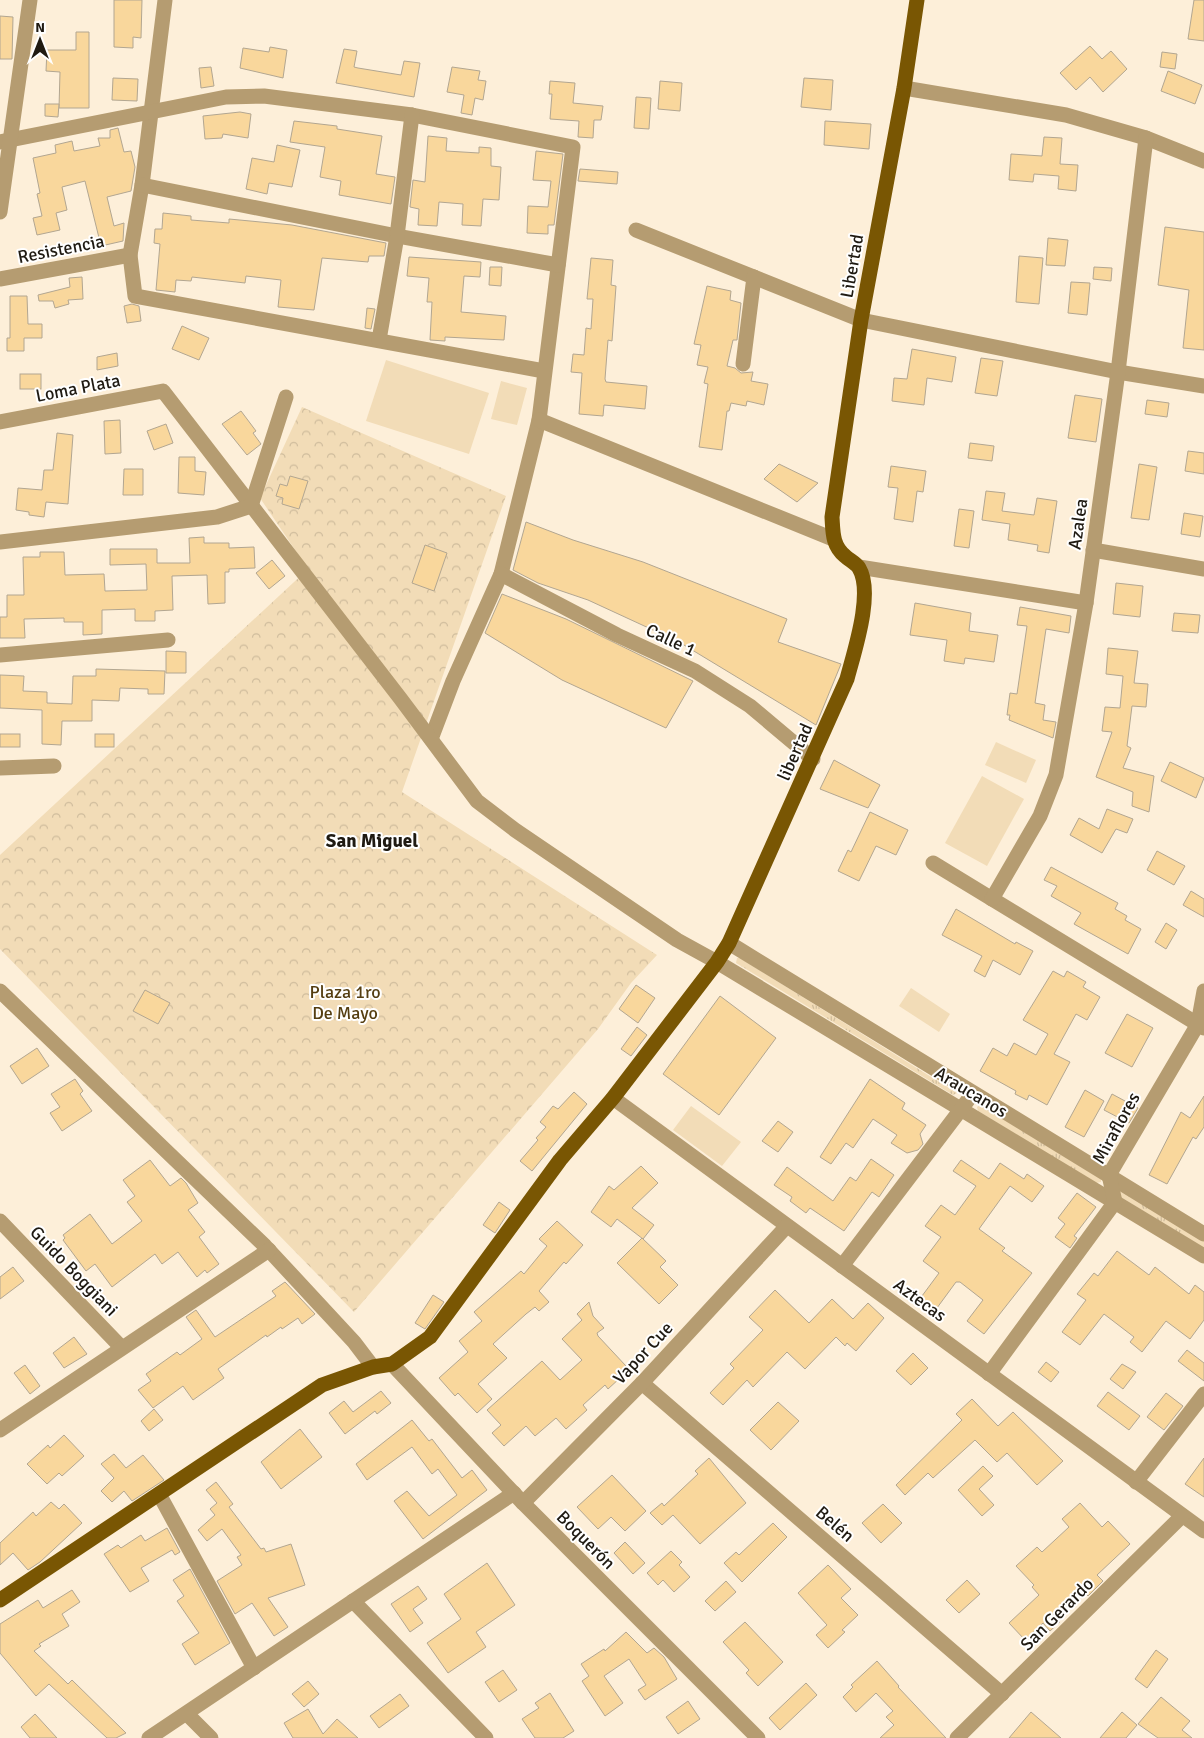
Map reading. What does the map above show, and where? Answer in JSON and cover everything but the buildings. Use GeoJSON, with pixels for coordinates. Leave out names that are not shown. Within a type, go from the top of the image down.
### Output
{"type":"FeatureCollection","features":[{"type":"Feature","properties":{"kind":"main road","name":"Libertad"},"geometry":{"type":"LineString","coordinates":[[833,539],[832,517],[862,320],[904,88],[917,0]]}},
{"type":"Feature","properties":{"kind":"main road"},"geometry":{"type":"LineString","coordinates":[[833,539],[842,553],[859,567]]}},
{"type":"Feature","properties":{"kind":"main road","name":"libertad"},"geometry":{"type":"LineString","coordinates":[[392,1364],[430,1337],[560,1160],[613,1098],[717,962],[729,943],[813,759],[847,679],[856,645],[864,582],[859,567]]}},
{"type":"Feature","properties":{"kind":"main road"},"geometry":{"type":"LineString","coordinates":[[0,1600],[322,1385],[374,1367],[392,1364]]}},
{"type":"Feature","properties":{"kind":"street"},"geometry":{"type":"LineString","coordinates":[[0,212],[5,141],[30,0]]}},
{"type":"Feature","properties":{"kind":"street"},"geometry":{"type":"LineString","coordinates":[[165,0],[142,185],[130,255],[135,296],[544,371]]}},
{"type":"Feature","properties":{"kind":"street"},"geometry":{"type":"LineString","coordinates":[[904,88],[1066,115],[1146,138],[1204,161]]}},
{"type":"Feature","properties":{"kind":"street"},"geometry":{"type":"LineString","coordinates":[[5,141],[150,114],[226,97],[264,96],[412,115],[573,147],[544,371],[540,420],[501,574],[452,681],[431,739]]}},
{"type":"Feature","properties":{"kind":"street"},"geometry":{"type":"LineString","coordinates":[[379,340],[396,236],[412,115]]}},
{"type":"Feature","properties":{"kind":"street","name":"Azalea"},"geometry":{"type":"LineString","coordinates":[[992,899],[1040,816],[1056,775],[1086,603],[1118,372],[1146,138]]}},
{"type":"Feature","properties":{"kind":"street"},"geometry":{"type":"LineString","coordinates":[[142,185],[396,236],[558,265]]}},
{"type":"Feature","properties":{"kind":"street"},"geometry":{"type":"LineString","coordinates":[[636,230],[862,320],[1118,372],[1204,386]]}},
{"type":"Feature","properties":{"kind":"street","name":"Resistencia"},"geometry":{"type":"LineString","coordinates":[[0,280],[130,255]]}},
{"type":"Feature","properties":{"kind":"street"},"geometry":{"type":"LineString","coordinates":[[743,364],[754,277]]}},
{"type":"Feature","properties":{"kind":"street","name":"Loma Plata"},"geometry":{"type":"LineString","coordinates":[[0,422],[163,391]]}},
{"type":"Feature","properties":{"kind":"street","name":"Araucanos"},"geometry":{"type":"LineString","coordinates":[[163,391],[477,800],[484,806],[515,830],[677,940],[963,1108],[1204,1256]]}},
{"type":"Feature","properties":{"kind":"street"},"geometry":{"type":"LineString","coordinates":[[0,542],[217,517],[251,506],[286,397]]}},
{"type":"Feature","properties":{"kind":"street"},"geometry":{"type":"LineString","coordinates":[[540,420],[833,539]]}},
{"type":"Feature","properties":{"kind":"street"},"geometry":{"type":"LineString","coordinates":[[1093,550],[1204,569]]}},
{"type":"Feature","properties":{"kind":"street"},"geometry":{"type":"LineString","coordinates":[[859,567],[1086,603]]}},
{"type":"Feature","properties":{"kind":"street","name":"Calle 1"},"geometry":{"type":"LineString","coordinates":[[501,574],[617,635],[695,671],[750,706],[813,759]]}},
{"type":"Feature","properties":{"kind":"street"},"geometry":{"type":"LineString","coordinates":[[0,655],[168,640]]}},
{"type":"Feature","properties":{"kind":"street"},"geometry":{"type":"LineString","coordinates":[[0,768],[54,766]]}},
{"type":"Feature","properties":{"kind":"street"},"geometry":{"type":"LineString","coordinates":[[933,863],[1201,1026]]}},
{"type":"Feature","properties":{"kind":"street","name":"Araucanos"},"geometry":{"type":"LineString","coordinates":[[729,943],[1204,1234]]}},
{"type":"Feature","properties":{"kind":"street"},"geometry":{"type":"LineString","coordinates":[[0,991],[269,1250],[354,1342],[374,1367]]}},
{"type":"Feature","properties":{"kind":"street","name":"Miraflores"},"geometry":{"type":"LineString","coordinates":[[1115,1202],[1109,1175],[1201,1026],[1204,991]]}},
{"type":"Feature","properties":{"kind":"street"},"geometry":{"type":"LineString","coordinates":[[842,1266],[963,1108],[973,1092]]}},
{"type":"Feature","properties":{"kind":"street","name":"Aztecas"},"geometry":{"type":"LineString","coordinates":[[613,1098],[1204,1532]]}},
{"type":"Feature","properties":{"kind":"street"},"geometry":{"type":"LineString","coordinates":[[989,1374],[1115,1202]]}},
{"type":"Feature","properties":{"kind":"street","name":"Guido Boggiani"},"geometry":{"type":"LineString","coordinates":[[0,1221],[121,1347]]}},
{"type":"Feature","properties":{"kind":"street","name":"Vapor Cue"},"geometry":{"type":"LineString","coordinates":[[149,1738],[352,1602],[518,1498],[642,1383],[788,1226]]}},
{"type":"Feature","properties":{"kind":"street"},"geometry":{"type":"LineString","coordinates":[[0,1430],[121,1347],[269,1250]]}},
{"type":"Feature","properties":{"kind":"street","name":"Boquerón"},"geometry":{"type":"LineString","coordinates":[[392,1364],[518,1498],[758,1738]]}},
{"type":"Feature","properties":{"kind":"street","name":"Belén"},"geometry":{"type":"LineString","coordinates":[[642,1383],[1002,1694]]}},
{"type":"Feature","properties":{"kind":"street"},"geometry":{"type":"LineString","coordinates":[[1136,1482],[1204,1394]]}},
{"type":"Feature","properties":{"kind":"street"},"geometry":{"type":"LineString","coordinates":[[159,1494],[254,1668]]}},
{"type":"Feature","properties":{"kind":"street","name":"San Gerardo"},"geometry":{"type":"LineString","coordinates":[[957,1738],[1182,1516]]}},
{"type":"Feature","properties":{"kind":"street"},"geometry":{"type":"LineString","coordinates":[[352,1602],[486,1738]]}},
{"type":"Feature","properties":{"kind":"street"},"geometry":{"type":"LineString","coordinates":[[187,1714],[211,1738]]}},
{"type":"Feature","properties":{"kind":"green space"},"geometry":{"type":"Polygon","coordinates":[[[386,360],[489,393],[469,454],[366,421],[386,360]]]}},
{"type":"Feature","properties":{"kind":"green space"},"geometry":{"type":"Polygon","coordinates":[[[501,381],[527,388],[517,425],[491,419],[501,381]]]}},
{"type":"Feature","properties":{"kind":"green space","name":"Plaza 1ro De Mayo"},"geometry":{"type":"Polygon","coordinates":[[[302,407],[506,496],[402,792],[657,955],[631,983],[598,1029],[354,1312],[0,949],[0,855],[308,569],[260,498],[302,407]]]}},
{"type":"Feature","properties":{"kind":"green space"},"geometry":{"type":"Polygon","coordinates":[[[996,742],[1036,760],[1026,783],[985,765],[996,742]]]}},
{"type":"Feature","properties":{"kind":"green space"},"geometry":{"type":"Polygon","coordinates":[[[982,776],[1024,799],[987,866],[945,843],[982,776]]]}},
{"type":"Feature","properties":{"kind":"green space"},"geometry":{"type":"Polygon","coordinates":[[[737,958],[740,958],[957,1093],[953,1095],[736,963],[737,958]]]}},
{"type":"Feature","properties":{"kind":"green space"},"geometry":{"type":"Polygon","coordinates":[[[911,988],[950,1014],[939,1032],[899,1006],[911,988]]]}},
{"type":"Feature","properties":{"kind":"green space"},"geometry":{"type":"Polygon","coordinates":[[[980,1105],[1101,1179],[1101,1182],[1096,1183],[978,1111],[977,1107],[980,1105]]]}},
{"type":"Feature","properties":{"kind":"green space"},"geometry":{"type":"Polygon","coordinates":[[[691,1106],[741,1142],[722,1166],[673,1130],[691,1106]]]}},
{"type":"Feature","properties":{"kind":"green space"},"geometry":{"type":"Polygon","coordinates":[[[1120,1190],[1204,1240],[1204,1248],[1119,1196],[1120,1190]]]}},
{"type":"Feature","properties":{"kind":"district","name":"San Miguel"},"geometry":{"type":"Point","coordinates":[372,840]}}]}
